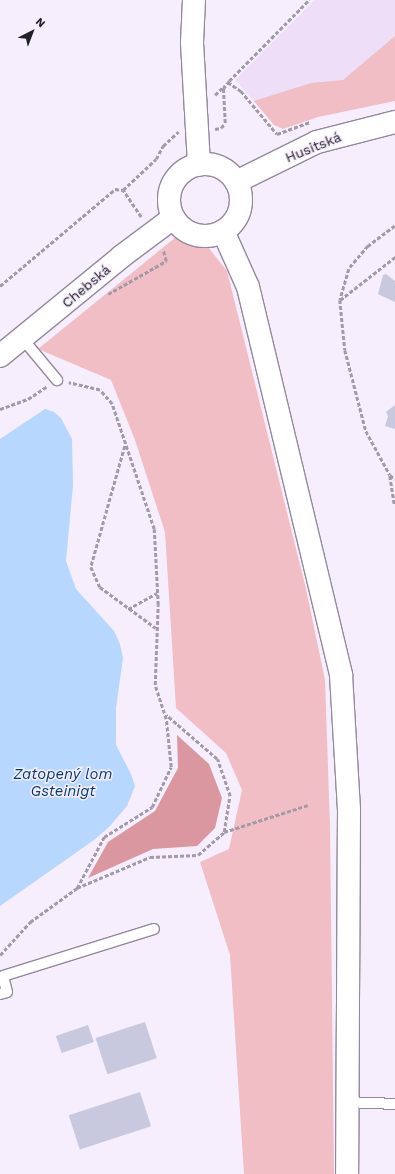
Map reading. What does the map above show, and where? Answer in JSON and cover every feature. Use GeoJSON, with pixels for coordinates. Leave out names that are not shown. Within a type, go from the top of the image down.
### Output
{"type":"FeatureCollection","features":[{"type":"Feature","properties":{"kind":"main road"},"geometry":{"type":"LineString","coordinates":[[194,0],[192,43],[199,165]]}},
{"type":"Feature","properties":{"kind":"main road","name":"Husitská"},"geometry":{"type":"LineString","coordinates":[[236,182],[318,142],[395,122]]}},
{"type":"Feature","properties":{"kind":"main road"},"geometry":{"type":"LineString","coordinates":[[199,165],[216,166],[231,176],[236,182],[241,200],[240,210],[231,226],[214,235],[196,235],[179,226],[170,209],[171,189],[182,173],[199,165]]}},
{"type":"Feature","properties":{"kind":"main road","name":"Chebská"},"geometry":{"type":"LineString","coordinates":[[0,356],[152,233],[174,218]]}},
{"type":"Feature","properties":{"kind":"main road"},"geometry":{"type":"LineString","coordinates":[[223,231],[248,286],[341,675],[349,810],[346,1102],[347,1174]]}},
{"type":"Feature","properties":{"kind":"lane"},"geometry":{"type":"LineString","coordinates":[[22,338],[57,380]]}},
{"type":"Feature","properties":{"kind":"lane"},"geometry":{"type":"LineString","coordinates":[[0,994],[7,992],[4,976],[154,929]]}},
{"type":"Feature","properties":{"kind":"lane"},"geometry":{"type":"LineString","coordinates":[[346,1102],[395,1104]]}},
{"type":"Feature","properties":{"kind":"path"},"geometry":{"type":"LineString","coordinates":[[123,190],[156,159],[172,136],[181,131],[221,128],[225,124],[223,89],[229,81],[309,0]]}},
{"type":"Feature","properties":{"kind":"path"},"geometry":{"type":"LineString","coordinates":[[229,81],[246,95],[277,134],[318,120]]}},
{"type":"Feature","properties":{"kind":"path"},"geometry":{"type":"LineString","coordinates":[[0,286],[115,189],[123,190],[166,253],[166,261],[130,282]]}},
{"type":"Feature","properties":{"kind":"path"},"geometry":{"type":"LineString","coordinates":[[395,226],[368,246],[349,269],[340,300],[345,350],[357,402],[366,431],[390,475],[395,506]]}},
{"type":"Feature","properties":{"kind":"path"},"geometry":{"type":"LineString","coordinates":[[340,300],[373,272],[395,257]]}},
{"type":"Feature","properties":{"kind":"path"},"geometry":{"type":"LineString","coordinates":[[0,409],[28,399],[57,380],[100,390],[107,396],[154,529],[157,593],[156,685],[165,714],[171,767],[152,807],[104,837],[76,888]]}},
{"type":"Feature","properties":{"kind":"path"},"geometry":{"type":"LineString","coordinates":[[125,446],[91,567],[100,587],[128,609],[156,628]]}},
{"type":"Feature","properties":{"kind":"path"},"geometry":{"type":"LineString","coordinates":[[390,475],[395,478]]}},
{"type":"Feature","properties":{"kind":"path"},"geometry":{"type":"LineString","coordinates":[[128,609],[157,593]]}},
{"type":"Feature","properties":{"kind":"path"},"geometry":{"type":"LineString","coordinates":[[165,714],[217,759],[230,796],[224,832]]}},
{"type":"Feature","properties":{"kind":"path"},"geometry":{"type":"LineString","coordinates":[[0,955],[30,922],[76,888],[150,857],[198,854],[224,832],[308,805]]}},
{"type":"Feature","properties":{"kind":"shaded area"},"geometry":{"type":"Polygon","coordinates":[[[315,0],[395,0],[395,88],[254,101],[235,80],[315,0]]]}},
{"type":"Feature","properties":{"kind":"shaded area"},"geometry":{"type":"Polygon","coordinates":[[[395,36],[395,101],[318,117],[283,129],[274,125],[254,101],[311,83],[343,80],[395,36]]]}},
{"type":"Feature","properties":{"kind":"shaded area"},"geometry":{"type":"Polygon","coordinates":[[[176,237],[208,247],[227,271],[306,589],[325,680],[330,826],[334,1174],[244,1174],[230,955],[200,862],[229,849],[242,790],[226,753],[176,708],[165,532],[135,440],[111,380],[38,349],[176,237]]]}},
{"type":"Feature","properties":{"kind":"shaded area"},"geometry":{"type":"Polygon","coordinates":[[[177,735],[209,764],[222,798],[215,828],[197,846],[153,849],[88,878],[108,842],[155,811],[178,768],[177,735]]]}},
{"type":"Feature","properties":{"kind":"water","name":"Zatopený lom Gsteinigt"},"geometry":{"type":"Polygon","coordinates":[[[45,409],[54,412],[61,418],[72,439],[73,485],[66,561],[76,589],[114,631],[120,644],[123,658],[116,708],[116,745],[131,774],[135,786],[127,806],[110,826],[94,840],[0,906],[0,439],[45,409]]]}},
{"type":"Feature","properties":{"kind":"building"},"geometry":{"type":"Polygon","coordinates":[[[386,274],[395,281],[395,302],[378,294],[383,275],[386,274]]]}},
{"type":"Feature","properties":{"kind":"building"},"geometry":{"type":"Polygon","coordinates":[[[395,405],[395,429],[385,426],[388,416],[386,412],[395,405]]]}},
{"type":"Feature","properties":{"kind":"building"},"geometry":{"type":"Polygon","coordinates":[[[145,1022],[157,1058],[107,1074],[96,1038],[145,1022]]]}},
{"type":"Feature","properties":{"kind":"building"},"geometry":{"type":"Polygon","coordinates":[[[88,1025],[94,1042],[62,1053],[56,1036],[88,1025]]]}},
{"type":"Feature","properties":{"kind":"building"},"geometry":{"type":"Polygon","coordinates":[[[140,1092],[151,1126],[80,1149],[69,1115],[140,1092]]]}}]}
